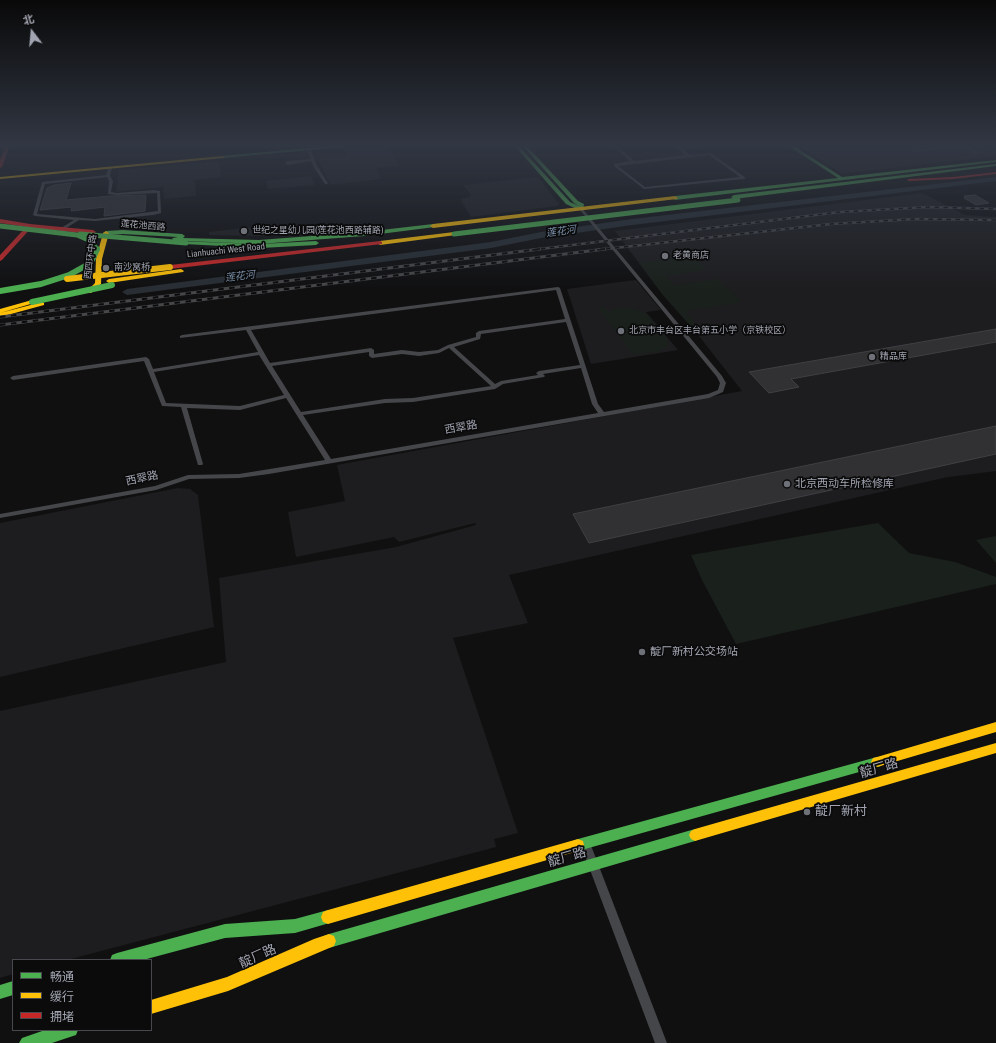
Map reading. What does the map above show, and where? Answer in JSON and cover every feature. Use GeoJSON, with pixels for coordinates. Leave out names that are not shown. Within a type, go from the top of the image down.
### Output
{"type":"FeatureCollection","features":[{"type":"Feature","properties":{"kind":"main road"},"geometry":{"type":"LineString","coordinates":[[560,194],[568,203],[580,207]]}},
{"type":"Feature","properties":{"kind":"main road"},"geometry":{"type":"LineString","coordinates":[[568,194],[580,207]]}},
{"type":"Feature","properties":{"kind":"main road","name":"莲花池西路"},"geometry":{"type":"LineString","coordinates":[[106,233],[123,232],[237,239],[303,237],[376,231],[695,194]]}},
{"type":"Feature","properties":{"kind":"main road","name":"莲花池西路"},"geometry":{"type":"LineString","coordinates":[[580,207],[701,194]]}},
{"type":"Feature","properties":{"kind":"main road"},"geometry":{"type":"LineString","coordinates":[[736,198],[766,194]]}},
{"type":"Feature","properties":{"kind":"main road"},"geometry":{"type":"LineString","coordinates":[[453,232],[778,194]]}},
{"type":"Feature","properties":{"kind":"main road"},"geometry":{"type":"LineString","coordinates":[[1,223],[186,243],[261,246],[366,240]]}},
{"type":"Feature","properties":{"kind":"main road","name":"西四环中路"},"geometry":{"type":"LineString","coordinates":[[0,315],[85,294],[94,290],[98,284],[99,259],[106,233],[64,231],[1,223]]}},
{"type":"Feature","properties":{"kind":"main road"},"geometry":{"type":"LineString","coordinates":[[0,259],[30,226]]}},
{"type":"Feature","properties":{"kind":"main road"},"geometry":{"type":"LineString","coordinates":[[0,291],[22,288],[56,280],[87,265],[96,255],[95,246],[84,238],[64,231]]}},
{"type":"Feature","properties":{"kind":"main road","name":"Lianhuachi West Road"},"geometry":{"type":"LineString","coordinates":[[0,287],[366,240],[453,232]]}},
{"type":"Feature","properties":{"kind":"main road","name":"Lianhuachi West Road"},"geometry":{"type":"LineString","coordinates":[[0,283],[292,254],[453,232]]}},
{"type":"Feature","properties":{"kind":"main road"},"geometry":{"type":"LineString","coordinates":[[0,311],[111,283],[159,274],[292,254]]}},
{"type":"Feature","properties":{"kind":"main road"},"geometry":{"type":"LineString","coordinates":[[0,295],[111,283]]}},
{"type":"Feature","properties":{"kind":"main road"},"geometry":{"type":"LineString","coordinates":[[121,959],[225,931],[295,926],[349,912],[585,843],[817,780],[996,727]]}},
{"type":"Feature","properties":{"kind":"main road","name":"靛厂路"},"geometry":{"type":"LineString","coordinates":[[152,1006],[228,984],[319,944],[996,748]]}},
{"type":"Feature","properties":{"kind":"main road"},"geometry":{"type":"LineString","coordinates":[[0,992],[12,988]]}},
{"type":"Feature","properties":{"kind":"main road"},"geometry":{"type":"LineString","coordinates":[[27,1043],[68,1031]]}},
{"type":"Feature","properties":{"kind":"street"},"geometry":{"type":"LineString","coordinates":[[40,194],[35,215],[95,220],[160,212],[159,194]]}},
{"type":"Feature","properties":{"kind":"street","name":"西翠路"},"geometry":{"type":"LineString","coordinates":[[0,516],[156,488],[188,477],[238,476],[269,472],[329,460],[709,396],[721,391],[723,383],[720,377],[580,207]]}},
{"type":"Feature","properties":{"kind":"street"},"geometry":{"type":"LineString","coordinates":[[64,231],[78,219]]}},
{"type":"Feature","properties":{"kind":"street"},"geometry":{"type":"LineString","coordinates":[[182,337],[558,288],[582,366],[595,404],[601,414]]}},
{"type":"Feature","properties":{"kind":"street"},"geometry":{"type":"LineString","coordinates":[[268,365],[371,350],[372,356],[402,352],[419,354],[439,351],[450,346],[478,338],[479,333],[568,320]]}},
{"type":"Feature","properties":{"kind":"street"},"geometry":{"type":"LineString","coordinates":[[247,328],[268,365],[329,460]]}},
{"type":"Feature","properties":{"kind":"street"},"geometry":{"type":"LineString","coordinates":[[450,346],[494,387]]}},
{"type":"Feature","properties":{"kind":"street"},"geometry":{"type":"LineString","coordinates":[[150,371],[261,353]]}},
{"type":"Feature","properties":{"kind":"street"},"geometry":{"type":"LineString","coordinates":[[13,378],[146,359],[164,405],[240,408],[288,396]]}},
{"type":"Feature","properties":{"kind":"street"},"geometry":{"type":"LineString","coordinates":[[300,414],[385,401],[413,400],[494,387],[501,383],[542,376],[539,373],[582,366]]}},
{"type":"Feature","properties":{"kind":"street"},"geometry":{"type":"LineString","coordinates":[[184,406],[200,464]]}},
{"type":"Feature","properties":{"kind":"street"},"geometry":{"type":"LineString","coordinates":[[585,843],[661,1043]]}},
{"type":"Feature","properties":{"kind":"shaded area"},"geometry":{"type":"Polygon","coordinates":[[[164,194],[196,194],[196,196],[164,199],[164,194]]]}},
{"type":"Feature","properties":{"kind":"shaded area"},"geometry":{"type":"Polygon","coordinates":[[[470,194],[551,194],[559,204],[557,206],[471,217],[460,199],[470,197],[470,194]]]}},
{"type":"Feature","properties":{"kind":"shaded area"},"geometry":{"type":"Polygon","coordinates":[[[917,194],[923,194],[965,215],[996,217],[996,471],[948,477],[509,575],[528,623],[453,638],[518,833],[494,839],[496,847],[71,959],[12,959],[12,974],[0,978],[0,711],[226,662],[219,578],[396,547],[476,525],[475,523],[399,542],[394,537],[296,557],[288,512],[345,501],[337,465],[742,391],[695,331],[663,295],[615,231],[917,194]]]}},
{"type":"Feature","properties":{"kind":"shaded area","name":"世纪之星幼儿园(莲花池西路辅路)"},"geometry":{"type":"Polygon","coordinates":[[[270,225],[271,230],[266,236],[209,235],[209,232],[270,225]]]}},
{"type":"Feature","properties":{"kind":"shaded area"},"geometry":{"type":"Polygon","coordinates":[[[693,256],[707,270],[666,276],[675,286],[717,279],[742,302],[685,311],[701,330],[695,331],[663,295],[639,263],[693,256]]]}},
{"type":"Feature","properties":{"kind":"shaded area","name":"北京市丰台区丰台第五小学（京铁校区）"},"geometry":{"type":"Polygon","coordinates":[[[636,280],[661,310],[646,312],[678,350],[591,364],[567,289],[636,280]]]}},
{"type":"Feature","properties":{"kind":"shaded area"},"geometry":{"type":"Polygon","coordinates":[[[604,307],[609,313],[613,309],[622,307],[645,313],[667,339],[668,342],[666,348],[657,352],[633,354],[598,308],[604,307]]]}},
{"type":"Feature","properties":{"kind":"shaded area"},"geometry":{"type":"Polygon","coordinates":[[[178,488],[190,489],[198,495],[214,627],[0,677],[0,523],[178,488]]]}},
{"type":"Feature","properties":{"kind":"shaded area"},"geometry":{"type":"Polygon","coordinates":[[[878,523],[909,553],[955,562],[996,577],[996,584],[736,644],[702,580],[691,555],[878,523]]]}},
{"type":"Feature","properties":{"kind":"shaded area"},"geometry":{"type":"Polygon","coordinates":[[[996,536],[996,563],[976,540],[996,536]]]}},
{"type":"Feature","properties":{"kind":"building"},"geometry":{"type":"Polygon","coordinates":[[[45,194],[68,194],[66,200],[110,196],[146,195],[145,211],[104,216],[105,207],[71,211],[72,207],[40,210],[45,194]]]}},
{"type":"Feature","properties":{"kind":"building"},"geometry":{"type":"Polygon","coordinates":[[[975,195],[989,203],[976,205],[964,198],[966,198],[964,196],[975,195]]]}},
{"type":"Feature","properties":{"kind":"building","name":"精品库"},"geometry":{"type":"Polygon","coordinates":[[[996,329],[996,342],[791,379],[799,387],[769,393],[749,372],[996,329]]]}},
{"type":"Feature","properties":{"kind":"building","name":"北京西动车所检修库"},"geometry":{"type":"Polygon","coordinates":[[[996,426],[996,454],[589,543],[573,514],[996,426]]]}},
{"type":"Feature","properties":{"kind":"waterway","name":"莲花河"},"geometry":{"type":"LineString","coordinates":[[127,292],[491,245],[541,235],[632,222],[872,194]]}},
{"type":"Feature","properties":{"kind":"railway"},"geometry":{"type":"LineString","coordinates":[[535,250],[840,212],[929,207],[996,209]]}},
{"type":"Feature","properties":{"kind":"railway"},"geometry":{"type":"LineString","coordinates":[[597,250],[831,224],[915,219],[996,220]]}},
{"type":"Feature","properties":{"kind":"railway"},"geometry":{"type":"LineString","coordinates":[[535,250],[540,249]]}},
{"type":"Feature","properties":{"kind":"railway"},"geometry":{"type":"LineString","coordinates":[[597,250],[605,249]]}},
{"type":"Feature","properties":{"kind":"railway"},"geometry":{"type":"LineString","coordinates":[[0,317],[535,250]]}},
{"type":"Feature","properties":{"kind":"railway"},"geometry":{"type":"LineString","coordinates":[[0,325],[597,250]]}},
{"type":"Feature","properties":{"kind":"traffic: fast"},"geometry":{"type":"LineString","coordinates":[[560,194],[568,203],[581,209],[582,205],[576,202],[568,194]]}},
{"type":"Feature","properties":{"kind":"traffic: fast"},"geometry":{"type":"LineString","coordinates":[[675,198],[713,194]]}},
{"type":"Feature","properties":{"kind":"traffic: fast"},"geometry":{"type":"LineString","coordinates":[[734,197],[761,194]]}},
{"type":"Feature","properties":{"kind":"traffic: fast"},"geometry":{"type":"LineString","coordinates":[[454,234],[738,200]]}},
{"type":"Feature","properties":{"kind":"traffic: fast"},"geometry":{"type":"LineString","coordinates":[[0,226],[77,235],[91,241],[97,250],[92,260],[87,265],[69,275],[41,284],[0,291]]}},
{"type":"Feature","properties":{"kind":"traffic: fast"},"geometry":{"type":"LineString","coordinates":[[175,239],[259,242],[364,234],[433,226]]}},
{"type":"Feature","properties":{"kind":"traffic: fast"},"geometry":{"type":"LineString","coordinates":[[106,233],[123,232],[182,236]]}},
{"type":"Feature","properties":{"kind":"traffic: fast"},"geometry":{"type":"LineString","coordinates":[[80,234],[186,243]]}},
{"type":"Feature","properties":{"kind":"traffic: fast"},"geometry":{"type":"LineString","coordinates":[[186,243],[261,246],[316,243]]}},
{"type":"Feature","properties":{"kind":"traffic: fast"},"geometry":{"type":"LineString","coordinates":[[32,302],[112,285]]}},
{"type":"Feature","properties":{"kind":"traffic: fast"},"geometry":{"type":"LineString","coordinates":[[578,845],[877,762]]}},
{"type":"Feature","properties":{"kind":"traffic: fast"},"geometry":{"type":"LineString","coordinates":[[329,941],[695,835]]}},
{"type":"Feature","properties":{"kind":"traffic: fast"},"geometry":{"type":"LineString","coordinates":[[121,959],[225,931],[295,926],[328,917]]}},
{"type":"Feature","properties":{"kind":"traffic: fast"},"geometry":{"type":"LineString","coordinates":[[0,992],[12,988]]}},
{"type":"Feature","properties":{"kind":"traffic: fast"},"geometry":{"type":"LineString","coordinates":[[27,1043],[68,1031]]}},
{"type":"Feature","properties":{"kind":"traffic: slow"},"geometry":{"type":"LineString","coordinates":[[433,226],[675,198]]}},
{"type":"Feature","properties":{"kind":"traffic: slow"},"geometry":{"type":"LineString","coordinates":[[89,292],[98,284],[99,259],[106,233]]}},
{"type":"Feature","properties":{"kind":"traffic: slow"},"geometry":{"type":"LineString","coordinates":[[380,243],[454,234]]}},
{"type":"Feature","properties":{"kind":"traffic: slow"},"geometry":{"type":"LineString","coordinates":[[67,279],[170,267]]}},
{"type":"Feature","properties":{"kind":"traffic: slow"},"geometry":{"type":"LineString","coordinates":[[109,281],[181,271]]}},
{"type":"Feature","properties":{"kind":"traffic: slow"},"geometry":{"type":"LineString","coordinates":[[0,311],[32,302]]}},
{"type":"Feature","properties":{"kind":"traffic: slow"},"geometry":{"type":"LineString","coordinates":[[0,315],[42,304]]}},
{"type":"Feature","properties":{"kind":"traffic: slow"},"geometry":{"type":"LineString","coordinates":[[877,762],[996,727]]}},
{"type":"Feature","properties":{"kind":"traffic: slow"},"geometry":{"type":"LineString","coordinates":[[695,835],[996,748]]}},
{"type":"Feature","properties":{"kind":"traffic: slow"},"geometry":{"type":"LineString","coordinates":[[328,917],[578,845]]}},
{"type":"Feature","properties":{"kind":"traffic: slow"},"geometry":{"type":"LineString","coordinates":[[152,1007],[228,984],[329,941]]}},
{"type":"Feature","properties":{"kind":"traffic: jam"},"geometry":{"type":"LineString","coordinates":[[0,221],[30,226],[93,232]]}},
{"type":"Feature","properties":{"kind":"traffic: jam"},"geometry":{"type":"LineString","coordinates":[[0,259],[30,226]]}},
{"type":"Feature","properties":{"kind":"traffic: jam"},"geometry":{"type":"LineString","coordinates":[[170,267],[380,243]]}},
{"type":"Feature","properties":{"kind":"place","name":"世纪之星幼儿园(莲花池西路辅路)"},"geometry":{"type":"Point","coordinates":[244,231]}},
{"type":"Feature","properties":{"kind":"place","name":"老黄商店"},"geometry":{"type":"Point","coordinates":[665,256]}},
{"type":"Feature","properties":{"kind":"place","name":"南沙窝桥"},"geometry":{"type":"Point","coordinates":[106,268]}},
{"type":"Feature","properties":{"kind":"place","name":"北京市丰台区丰台第五小学（京铁校区）"},"geometry":{"type":"Point","coordinates":[621,331]}},
{"type":"Feature","properties":{"kind":"place","name":"精品库"},"geometry":{"type":"Point","coordinates":[872,357]}},
{"type":"Feature","properties":{"kind":"place","name":"北京西动车所检修库"},"geometry":{"type":"Point","coordinates":[787,484]}},
{"type":"Feature","properties":{"kind":"place","name":"靛厂新村公交场站"},"geometry":{"type":"Point","coordinates":[642,652]}},
{"type":"Feature","properties":{"kind":"place","name":"靛厂新村"},"geometry":{"type":"Point","coordinates":[807,812]}}]}
